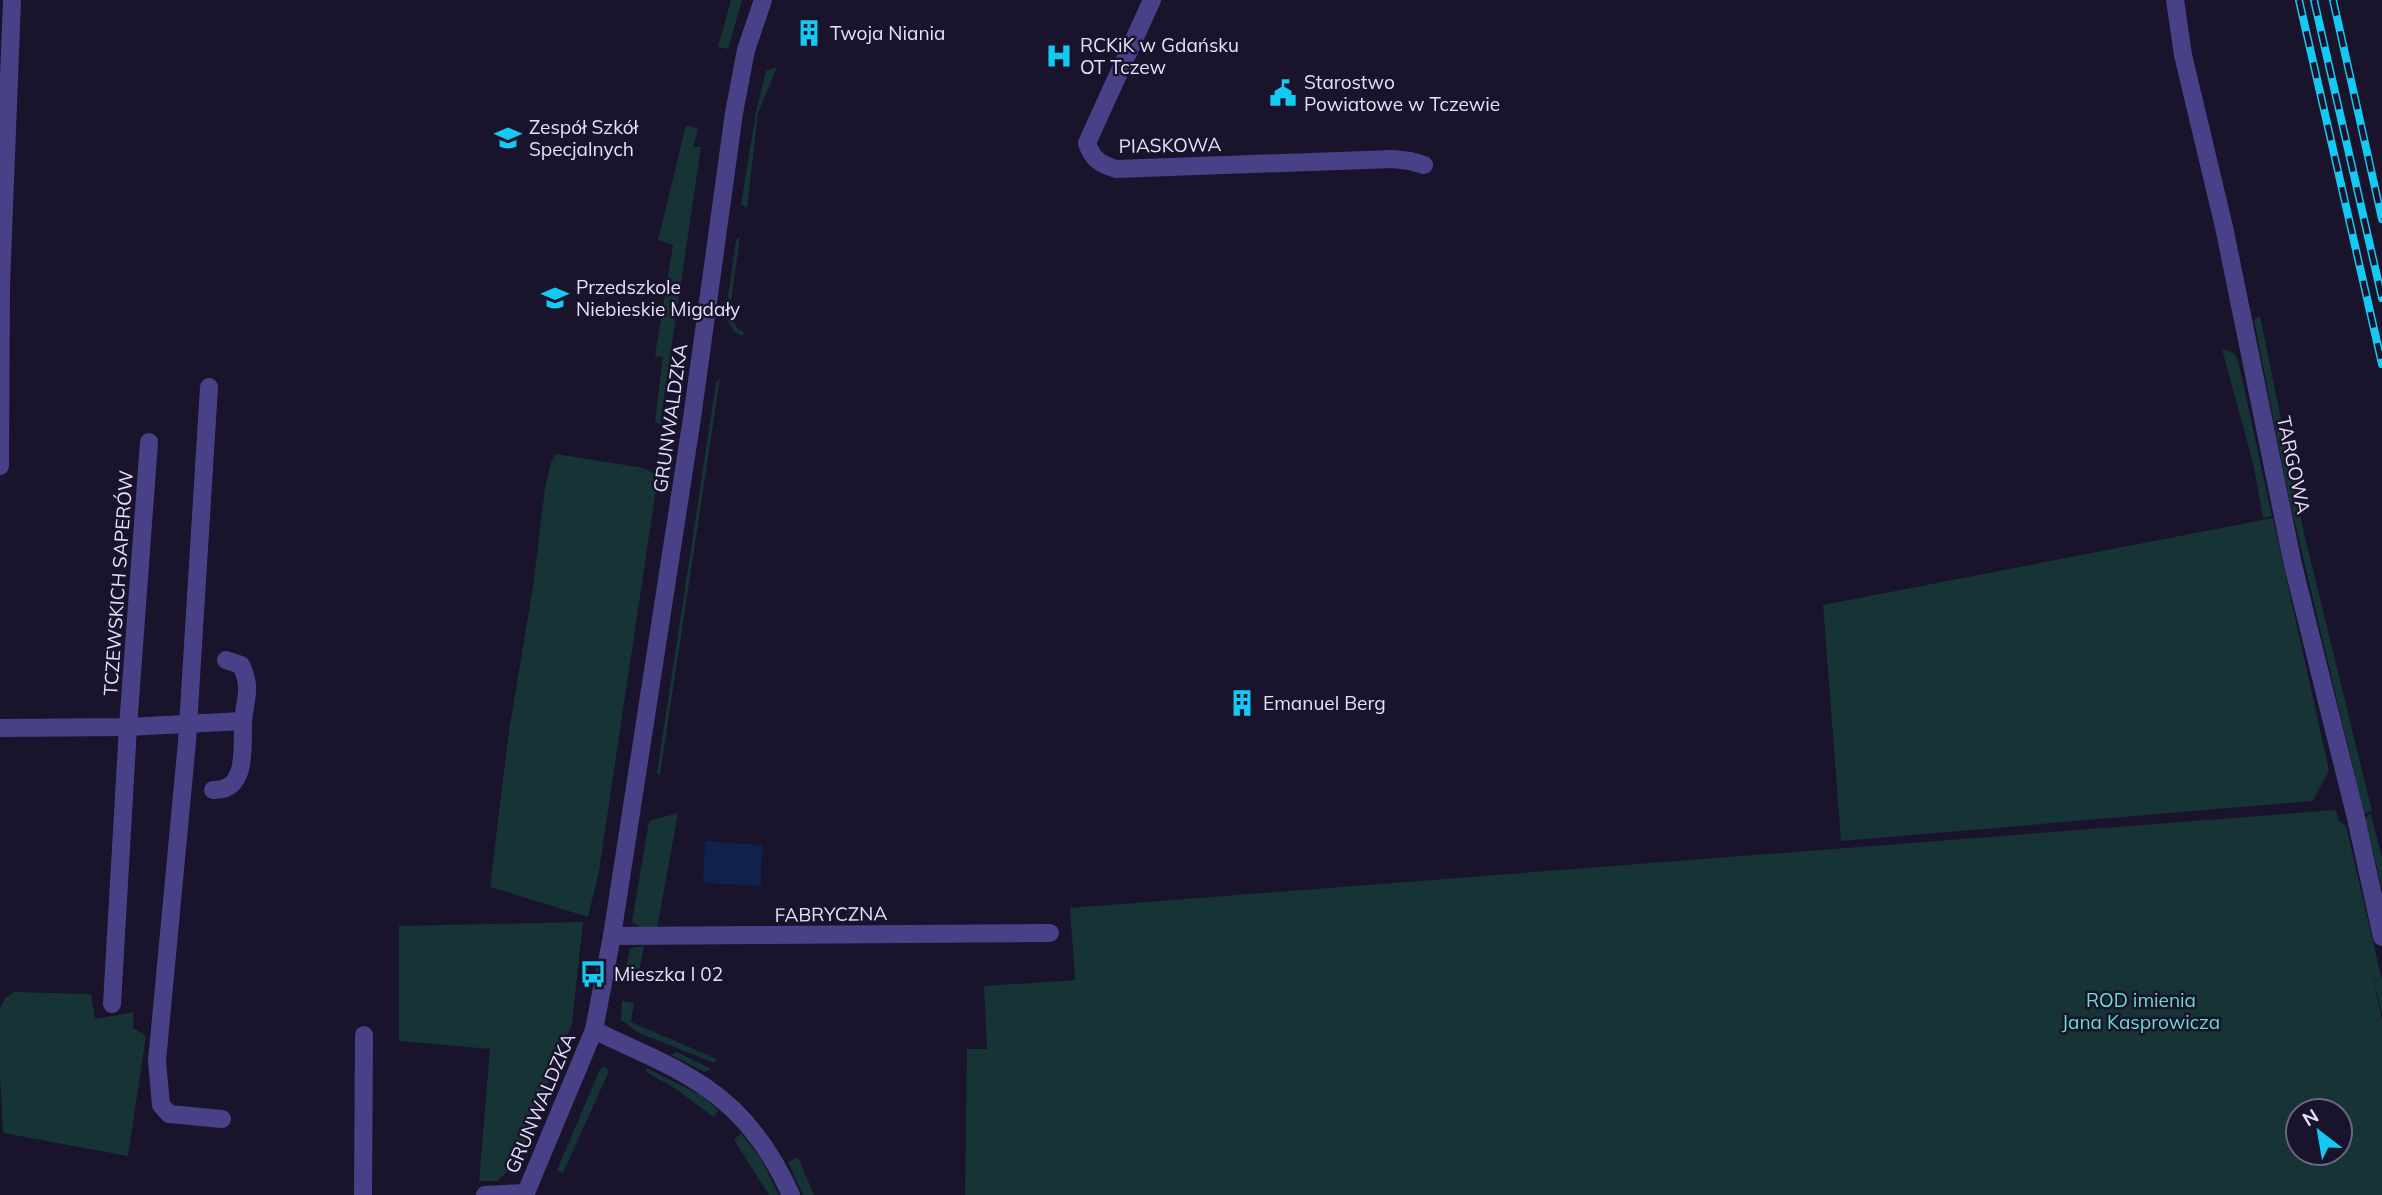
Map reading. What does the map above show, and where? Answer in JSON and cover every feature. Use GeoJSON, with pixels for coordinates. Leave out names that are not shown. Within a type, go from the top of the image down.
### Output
{"type":"FeatureCollection","features":[{"type":"Feature","properties":{"kind":"street"},"geometry":{"type":"LineString","coordinates":[[0,466],[1,285],[12,0]]}},
{"type":"Feature","properties":{"kind":"street","name":"GRUNWALDZKA"},"geometry":{"type":"LineString","coordinates":[[524,1194],[594,1030],[612,936],[692,418],[734,113],[746,50],[763,0]]}},
{"type":"Feature","properties":{"kind":"street","name":"PIASKOWA"},"geometry":{"type":"LineString","coordinates":[[1152,0],[1087,143],[1091,156],[1102,165],[1116,169],[1393,159],[1424,165]]}},
{"type":"Feature","properties":{"kind":"street","name":"TARGOWA"},"geometry":{"type":"LineString","coordinates":[[2175,0],[2183,55],[2224,227],[2293,565],[2382,937]]}},
{"type":"Feature","properties":{"kind":"street"},"geometry":{"type":"LineString","coordinates":[[209,387],[188,724],[157,1061],[161,1105],[169,1114],[222,1119]]}},
{"type":"Feature","properties":{"kind":"street","name":"TCZEWSKICH SAPERÓW"},"geometry":{"type":"LineString","coordinates":[[112,1004],[128,727],[149,442]]}},
{"type":"Feature","properties":{"kind":"street"},"geometry":{"type":"LineString","coordinates":[[213,790],[223,790],[234,783],[243,764],[243,721],[248,682],[241,665],[226,660]]}},
{"type":"Feature","properties":{"kind":"street"},"geometry":{"type":"LineString","coordinates":[[0,728],[128,727],[243,721]]}},
{"type":"Feature","properties":{"kind":"street","name":"FABRYCZNA"},"geometry":{"type":"LineString","coordinates":[[612,936],[1050,933]]}},
{"type":"Feature","properties":{"kind":"street"},"geometry":{"type":"LineString","coordinates":[[594,1030],[693,1080],[728,1105],[758,1136],[791,1195]]}},
{"type":"Feature","properties":{"kind":"street"},"geometry":{"type":"LineString","coordinates":[[363,1195],[364,1035]]}},
{"type":"Feature","properties":{"kind":"street"},"geometry":{"type":"LineString","coordinates":[[485,1195],[524,1194]]}},
{"type":"Feature","properties":{"kind":"green space"},"geometry":{"type":"Polygon","coordinates":[[[731,0],[742,0],[728,49],[718,47],[731,0]]]}},
{"type":"Feature","properties":{"kind":"green space"},"geometry":{"type":"Polygon","coordinates":[[[777,67],[758,113],[747,208],[741,204],[756,112],[766,71],[777,67]]]}},
{"type":"Feature","properties":{"kind":"green space"},"geometry":{"type":"Polygon","coordinates":[[[686,125],[698,129],[693,147],[701,147],[660,425],[655,421],[663,357],[655,356],[673,245],[658,240],[686,125]]]}},
{"type":"Feature","properties":{"kind":"green space"},"geometry":{"type":"Polygon","coordinates":[[[740,237],[729,316],[739,330],[744,332],[742,336],[735,332],[725,317],[736,240],[740,237]]]}},
{"type":"Feature","properties":{"kind":"green space"},"geometry":{"type":"Polygon","coordinates":[[[2260,316],[2304,533],[2372,811],[2364,814],[2289,498],[2254,320],[2260,316]]]}},
{"type":"Feature","properties":{"kind":"green space"},"geometry":{"type":"Polygon","coordinates":[[[2222,349],[2234,353],[2238,360],[2272,516],[2263,518],[2254,467],[2222,349]]]}},
{"type":"Feature","properties":{"kind":"green space"},"geometry":{"type":"Polygon","coordinates":[[[720,378],[660,775],[657,773],[716,383],[720,378]]]}},
{"type":"Feature","properties":{"kind":"green space"},"geometry":{"type":"Polygon","coordinates":[[[556,454],[644,468],[658,476],[599,871],[588,917],[490,887],[509,731],[533,586],[545,488],[551,462],[556,454]]]}},
{"type":"Feature","properties":{"kind":"green space"},"geometry":{"type":"Polygon","coordinates":[[[2273,518],[2329,770],[2313,801],[1841,841],[1823,605],[2273,518]]]}},
{"type":"Feature","properties":{"kind":"green space","name":"ROD imienia Jana Kasprowicza"},"geometry":{"type":"Polygon","coordinates":[[[2336,810],[2339,821],[2346,826],[2382,980],[2382,1014],[2372,971],[2382,1020],[2382,1195],[965,1195],[967,1049],[987,1049],[984,986],[1075,980],[1070,908],[2336,810]]]}},
{"type":"Feature","properties":{"kind":"green space"},"geometry":{"type":"Polygon","coordinates":[[[678,813],[657,929],[640,927],[632,922],[649,821],[678,813]]]}},
{"type":"Feature","properties":{"kind":"green space"},"geometry":{"type":"Polygon","coordinates":[[[2371,814],[2382,858],[2382,889],[2365,818],[2371,814]]]}},
{"type":"Feature","properties":{"kind":"green space"},"geometry":{"type":"Polygon","coordinates":[[[583,922],[572,1024],[516,1164],[497,1181],[479,1181],[490,1049],[399,1041],[399,926],[583,922]]]}},
{"type":"Feature","properties":{"kind":"green space"},"geometry":{"type":"Polygon","coordinates":[[[644,946],[639,973],[626,968],[630,948],[644,946]]]}},
{"type":"Feature","properties":{"kind":"green space"},"geometry":{"type":"Polygon","coordinates":[[[14,992],[91,994],[95,1019],[134,1012],[133,1028],[146,1036],[128,1156],[3,1133],[0,1008],[5,998],[14,992]]]}},
{"type":"Feature","properties":{"kind":"green space"},"geometry":{"type":"Polygon","coordinates":[[[622,1001],[634,1003],[631,1022],[717,1059],[714,1063],[639,1033],[621,1020],[622,1001]]]}},
{"type":"Feature","properties":{"kind":"green space"},"geometry":{"type":"Polygon","coordinates":[[[677,1052],[711,1069],[705,1072],[671,1055],[677,1052]]]}},
{"type":"Feature","properties":{"kind":"green space"},"geometry":{"type":"Polygon","coordinates":[[[605,1066],[609,1071],[563,1173],[557,1170],[600,1069],[605,1066]]]}},
{"type":"Feature","properties":{"kind":"green space"},"geometry":{"type":"Polygon","coordinates":[[[647,1068],[702,1096],[718,1110],[714,1117],[673,1087],[646,1072],[647,1068]]]}},
{"type":"Feature","properties":{"kind":"green space"},"geometry":{"type":"Polygon","coordinates":[[[741,1133],[761,1159],[779,1195],[769,1195],[734,1140],[741,1133]]]}},
{"type":"Feature","properties":{"kind":"green space"},"geometry":{"type":"Polygon","coordinates":[[[798,1157],[814,1195],[803,1195],[788,1162],[798,1157]]]}},
{"type":"Feature","properties":{"kind":"water"},"geometry":{"type":"Polygon","coordinates":[[[705,841],[762,845],[761,886],[703,883],[705,841]]]}},
{"type":"Feature","properties":{"kind":"railway"},"geometry":{"type":"LineString","coordinates":[[2299,0],[2382,364]]}},
{"type":"Feature","properties":{"kind":"railway"},"geometry":{"type":"LineString","coordinates":[[2314,0],[2382,298]]}},
{"type":"Feature","properties":{"kind":"railway"},"geometry":{"type":"LineString","coordinates":[[2333,0],[2382,219]]}},
{"type":"Feature","properties":{"kind":"place","name":"Twoja Niania"},"geometry":{"type":"Point","coordinates":[809,33]}},
{"type":"Feature","properties":{"kind":"place","name":"RCKiK w Gdańsku OT Tczew"},"geometry":{"type":"Point","coordinates":[1059,56]}},
{"type":"Feature","properties":{"kind":"place","name":"Starostwo Powiatowe w Tczewie"},"geometry":{"type":"Point","coordinates":[1283,93]}},
{"type":"Feature","properties":{"kind":"place","name":"Zespół Szkół Specjalnych"},"geometry":{"type":"Point","coordinates":[508,138]}},
{"type":"Feature","properties":{"kind":"place","name":"Przedszkole Niebieskie Migdały"},"geometry":{"type":"Point","coordinates":[555,298]}},
{"type":"Feature","properties":{"kind":"place","name":"Emanuel Berg"},"geometry":{"type":"Point","coordinates":[1242,703]}},
{"type":"Feature","properties":{"kind":"place","name":"Mieszka I 02"},"geometry":{"type":"Point","coordinates":[593,974]}}]}
